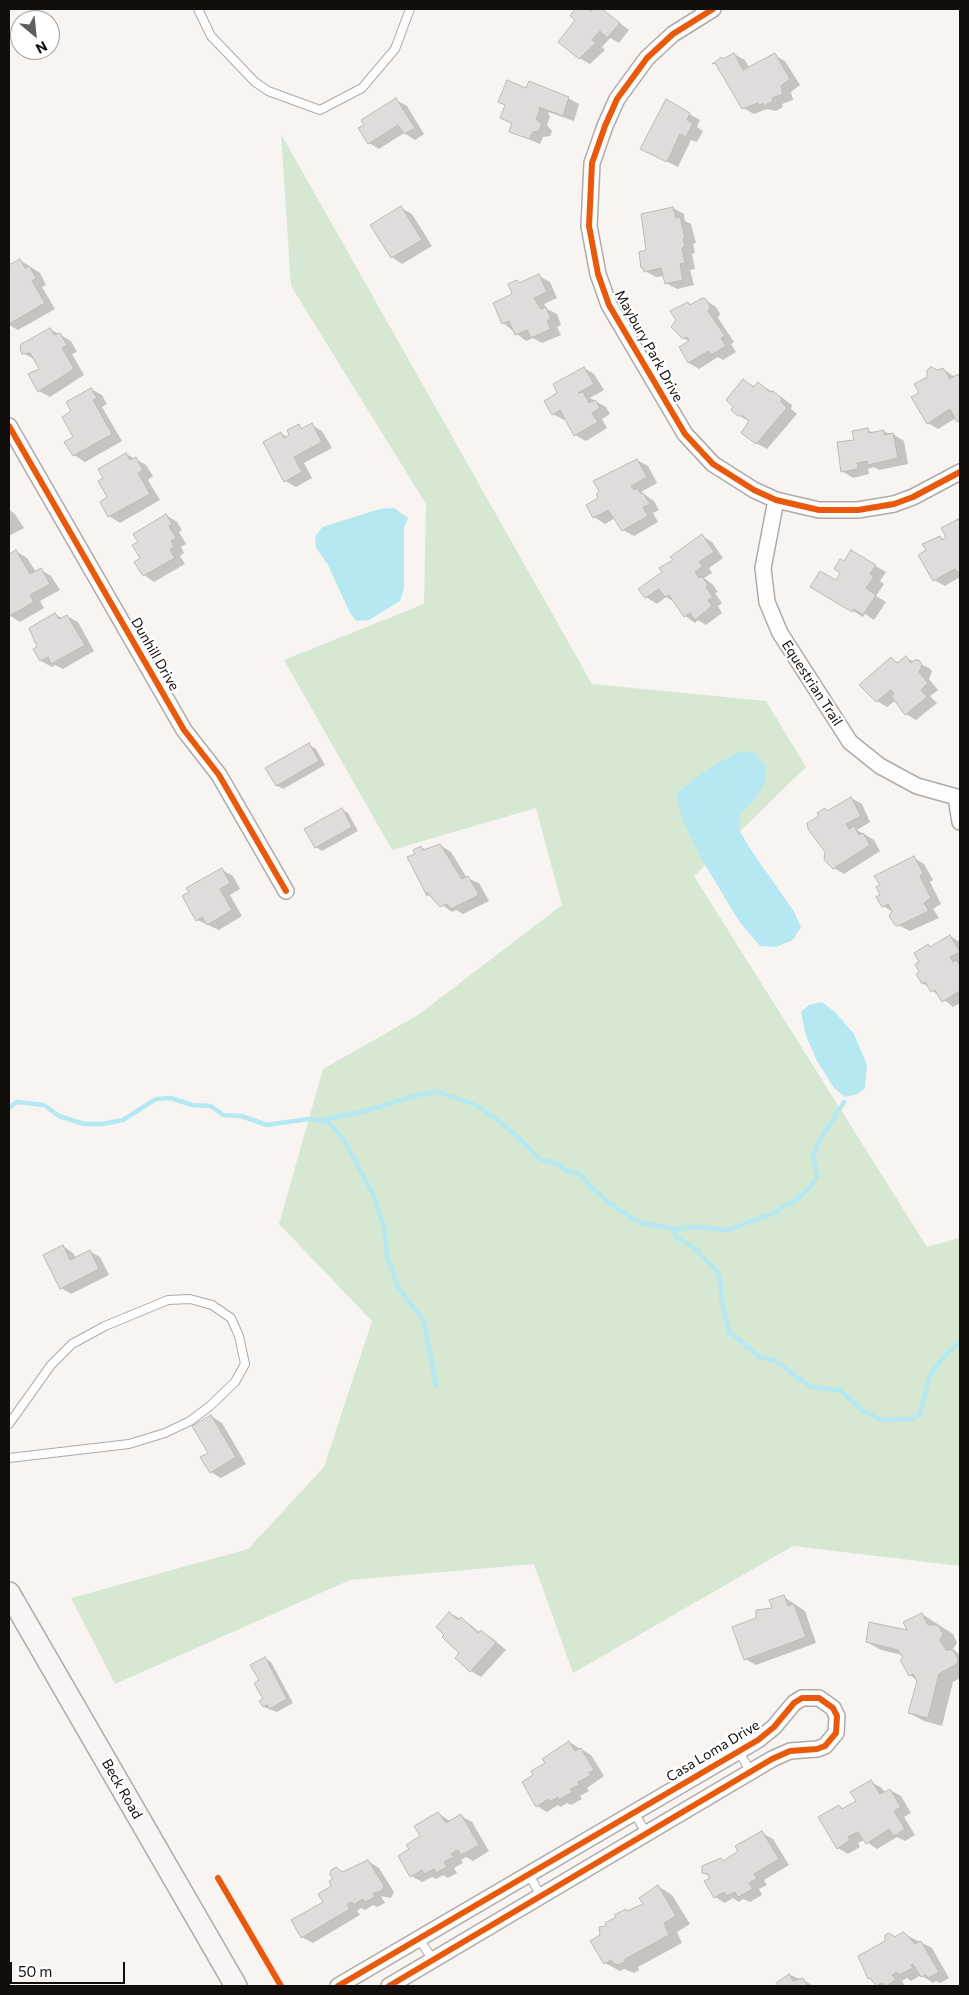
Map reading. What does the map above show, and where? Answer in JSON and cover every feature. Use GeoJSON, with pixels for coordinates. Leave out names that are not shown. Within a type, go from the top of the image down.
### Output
{"type":"FeatureCollection","features":[{"type":"Feature","properties":{"kind":"main road","name":"Beck Road"},"geometry":{"type":"LineString","coordinates":[[9,1592],[236,1986]]}},
{"type":"Feature","properties":{"kind":"street","name":"Maybury Park Drive"},"geometry":{"type":"LineString","coordinates":[[712,9],[688,23],[660,45],[635,72],[617,99],[592,163],[588,209],[590,241],[598,274],[609,305],[685,434],[720,469],[754,490],[776,500],[819,510],[876,507],[913,497],[960,472]]}},
{"type":"Feature","properties":{"kind":"street","name":"Dunhill Drive"},"geometry":{"type":"LineString","coordinates":[[9,426],[180,723],[219,775],[286,891]]}},
{"type":"Feature","properties":{"kind":"street","name":"Equestrian Trail"},"geometry":{"type":"LineString","coordinates":[[776,500],[763,568],[767,602],[780,633],[850,742],[880,766],[918,786],[958,798]]}},
{"type":"Feature","properties":{"kind":"street"},"geometry":{"type":"LineString","coordinates":[[958,798],[960,822]]}},
{"type":"Feature","properties":{"kind":"street","name":"Casa Loma Drive"},"geometry":{"type":"LineString","coordinates":[[338,1986],[738,1752],[774,1727],[794,1703],[802,1698],[819,1698],[833,1708],[836,1716],[836,1733],[824,1746],[817,1749],[790,1751],[751,1772],[389,1986]]}},
{"type":"Feature","properties":{"kind":"lane"},"geometry":{"type":"LineString","coordinates":[[198,9],[211,36],[254,82],[268,91],[320,110],[362,88],[395,49],[410,9]]}},
{"type":"Feature","properties":{"kind":"lane"},"geometry":{"type":"LineString","coordinates":[[9,1424],[51,1364],[72,1344],[105,1326],[146,1308],[168,1300],[190,1300],[212,1305],[231,1318],[239,1336],[245,1364],[234,1382],[210,1406],[190,1421],[165,1433],[129,1444],[9,1458]]}},
{"type":"Feature","properties":{"kind":"lane"},"geometry":{"type":"LineString","coordinates":[[738,1752],[751,1772]]}},
{"type":"Feature","properties":{"kind":"lane"},"geometry":{"type":"LineString","coordinates":[[634,1813],[647,1834]]}},
{"type":"Feature","properties":{"kind":"lane"},"geometry":{"type":"LineString","coordinates":[[528,1875],[542,1896]]}},
{"type":"Feature","properties":{"kind":"lane"},"geometry":{"type":"LineString","coordinates":[[419,1939],[433,1960]]}},
{"type":"Feature","properties":{"kind":"green space"},"geometry":{"type":"Polygon","coordinates":[[[281,134],[592,684],[766,701],[806,767],[694,876],[927,1247],[960,1238],[960,1566],[793,1546],[573,1673],[534,1564],[350,1580],[115,1684],[71,1598],[248,1549],[324,1467],[372,1321],[279,1224],[323,1069],[418,1015],[562,905],[536,808],[392,850],[284,660],[424,604],[426,504],[291,286],[281,134]]]}},
{"type":"Feature","properties":{"kind":"water"},"geometry":{"type":"Polygon","coordinates":[[[394,508],[408,518],[404,528],[404,589],[400,601],[369,620],[356,621],[350,613],[328,565],[316,548],[315,537],[322,527],[380,509],[394,508]]]}},
{"type":"Feature","properties":{"kind":"water"},"geometry":{"type":"Polygon","coordinates":[[[752,751],[765,764],[765,782],[756,798],[740,814],[739,830],[793,910],[801,927],[793,940],[776,947],[760,946],[739,921],[702,860],[682,818],[676,794],[703,772],[737,753],[752,751]]]}},
{"type":"Feature","properties":{"kind":"water"},"geometry":{"type":"Polygon","coordinates":[[[822,1002],[835,1012],[854,1034],[867,1065],[865,1088],[858,1094],[845,1097],[834,1088],[817,1061],[806,1036],[801,1012],[809,1005],[822,1002]]]}},
{"type":"Feature","properties":{"kind":"building"},"geometry":{"type":"Polygon","coordinates":[[[575,9],[588,9],[591,11],[602,9],[620,23],[607,38],[600,31],[592,40],[596,43],[579,59],[558,42],[575,20],[570,16],[575,9]]]}},
{"type":"Feature","properties":{"kind":"building"},"geometry":{"type":"Polygon","coordinates":[[[734,53],[743,70],[775,53],[790,79],[781,86],[783,94],[772,98],[773,101],[764,106],[763,103],[759,106],[758,103],[742,109],[715,63],[712,64],[722,57],[723,59],[734,53]]]}},
{"type":"Feature","properties":{"kind":"building"},"geometry":{"type":"Polygon","coordinates":[[[507,80],[526,88],[529,81],[569,97],[563,116],[539,107],[540,110],[536,119],[542,124],[539,131],[533,132],[529,139],[509,132],[512,123],[500,118],[505,105],[498,102],[507,80]]]}},
{"type":"Feature","properties":{"kind":"building"},"geometry":{"type":"Polygon","coordinates":[[[396,98],[415,128],[404,134],[398,125],[368,144],[358,128],[364,125],[361,120],[396,98]]]}},
{"type":"Feature","properties":{"kind":"building"},"geometry":{"type":"Polygon","coordinates":[[[666,99],[690,113],[687,120],[693,123],[686,137],[680,134],[667,162],[640,149],[666,99]]]}},
{"type":"Feature","properties":{"kind":"building"},"geometry":{"type":"Polygon","coordinates":[[[401,206],[422,240],[391,258],[370,225],[401,206]]]}},
{"type":"Feature","properties":{"kind":"building"},"geometry":{"type":"Polygon","coordinates":[[[673,207],[676,218],[680,217],[685,238],[683,238],[685,247],[682,248],[685,263],[680,264],[683,280],[665,284],[661,268],[644,272],[643,268],[641,268],[639,252],[646,250],[641,214],[673,207]]]}},
{"type":"Feature","properties":{"kind":"building"},"geometry":{"type":"Polygon","coordinates":[[[20,259],[25,268],[29,266],[36,278],[32,281],[45,303],[9,324],[9,265],[20,259]]]}},
{"type":"Feature","properties":{"kind":"building"},"geometry":{"type":"Polygon","coordinates":[[[539,274],[547,292],[534,298],[541,309],[546,307],[551,319],[547,321],[551,329],[531,338],[527,330],[515,335],[509,321],[502,324],[493,303],[512,294],[508,284],[517,280],[519,283],[539,274]]]}},
{"type":"Feature","properties":{"kind":"building"},"geometry":{"type":"Polygon","coordinates":[[[702,298],[706,299],[710,307],[708,311],[725,336],[721,338],[726,346],[711,355],[709,351],[688,363],[679,347],[689,341],[687,337],[683,339],[671,327],[676,320],[670,311],[688,302],[690,305],[702,298]]]}},
{"type":"Feature","properties":{"kind":"building"},"geometry":{"type":"Polygon","coordinates":[[[50,328],[54,335],[60,333],[67,345],[62,348],[74,369],[38,392],[28,374],[39,369],[30,353],[22,354],[20,349],[21,344],[50,328]]]}},
{"type":"Feature","properties":{"kind":"building"},"geometry":{"type":"Polygon","coordinates":[[[584,367],[594,384],[578,393],[583,392],[589,403],[595,400],[600,408],[592,413],[598,422],[574,436],[560,410],[552,415],[544,401],[557,393],[553,384],[584,367]]]}},
{"type":"Feature","properties":{"kind":"building"},"geometry":{"type":"Polygon","coordinates":[[[931,367],[938,370],[943,368],[950,379],[958,374],[960,378],[960,420],[957,422],[950,409],[927,424],[911,397],[919,393],[914,384],[927,377],[927,370],[931,367]]]}},
{"type":"Feature","properties":{"kind":"building"},"geometry":{"type":"Polygon","coordinates":[[[743,379],[753,387],[758,382],[770,392],[773,391],[782,398],[781,402],[787,408],[756,444],[741,433],[749,421],[731,410],[733,407],[726,400],[743,379]]]}},
{"type":"Feature","properties":{"kind":"building"},"geometry":{"type":"Polygon","coordinates":[[[91,388],[97,398],[93,400],[112,434],[73,456],[64,442],[73,437],[62,417],[71,411],[66,402],[91,388]]]}},
{"type":"Feature","properties":{"kind":"building"},"geometry":{"type":"Polygon","coordinates":[[[312,423],[322,442],[294,457],[302,472],[284,482],[263,442],[281,432],[284,438],[289,435],[287,430],[299,424],[301,429],[312,423]]]}},
{"type":"Feature","properties":{"kind":"building"},"geometry":{"type":"Polygon","coordinates":[[[868,428],[869,433],[884,430],[884,435],[893,433],[898,458],[868,465],[867,461],[857,463],[858,469],[841,472],[837,442],[854,440],[852,431],[868,428]]]}},
{"type":"Feature","properties":{"kind":"building"},"geometry":{"type":"Polygon","coordinates":[[[126,453],[130,460],[136,457],[143,470],[138,473],[150,494],[108,517],[100,502],[107,497],[98,481],[103,478],[98,469],[126,453]]]}},
{"type":"Feature","properties":{"kind":"building"},"geometry":{"type":"Polygon","coordinates":[[[637,459],[647,477],[631,486],[634,490],[637,488],[641,494],[643,493],[650,504],[643,507],[648,516],[622,531],[608,510],[593,518],[586,505],[598,498],[596,494],[599,491],[593,481],[637,459]]]}},
{"type":"Feature","properties":{"kind":"building"},"geometry":{"type":"Polygon","coordinates":[[[166,514],[172,524],[169,526],[176,538],[171,541],[174,547],[170,550],[175,558],[143,576],[134,562],[140,558],[132,545],[138,542],[133,534],[166,514]]]}},
{"type":"Feature","properties":{"kind":"building"},"geometry":{"type":"Polygon","coordinates":[[[958,519],[960,522],[960,574],[955,569],[933,581],[918,555],[926,550],[922,544],[940,536],[942,540],[946,537],[941,528],[958,519]]]}},
{"type":"Feature","properties":{"kind":"building"},"geometry":{"type":"Polygon","coordinates":[[[702,534],[714,552],[699,562],[703,566],[695,572],[699,578],[702,576],[708,585],[706,587],[713,597],[708,600],[712,606],[695,620],[690,613],[684,617],[669,595],[665,597],[659,589],[645,598],[638,589],[662,572],[659,568],[673,560],[670,557],[702,534]]]}},
{"type":"Feature","properties":{"kind":"building"},"geometry":{"type":"Polygon","coordinates":[[[16,550],[30,574],[41,568],[50,584],[30,595],[34,602],[9,616],[9,554],[16,550]]]}},
{"type":"Feature","properties":{"kind":"building"},"geometry":{"type":"Polygon","coordinates":[[[851,550],[876,565],[870,574],[874,577],[866,588],[876,595],[863,615],[854,609],[852,612],[810,587],[820,571],[836,580],[840,573],[834,569],[840,559],[844,561],[851,550]]]}},
{"type":"Feature","properties":{"kind":"building"},"geometry":{"type":"Polygon","coordinates":[[[55,613],[59,619],[67,615],[85,645],[51,664],[48,657],[40,661],[33,649],[37,647],[29,628],[55,613]]]}},
{"type":"Feature","properties":{"kind":"building"},"geometry":{"type":"Polygon","coordinates":[[[906,656],[911,663],[914,660],[919,660],[922,665],[919,672],[928,683],[921,690],[927,697],[905,715],[891,696],[894,694],[891,690],[876,702],[859,685],[891,657],[897,663],[906,656]]]}},
{"type":"Feature","properties":{"kind":"building"},"geometry":{"type":"Polygon","coordinates":[[[309,743],[319,761],[276,786],[265,768],[309,743]]]}},
{"type":"Feature","properties":{"kind":"building"},"geometry":{"type":"Polygon","coordinates":[[[851,797],[861,816],[846,824],[849,829],[854,826],[859,835],[863,833],[870,845],[833,869],[824,860],[825,852],[808,829],[807,823],[819,816],[817,813],[825,808],[827,811],[851,797]]]}},
{"type":"Feature","properties":{"kind":"building"},"geometry":{"type":"Polygon","coordinates":[[[342,808],[352,827],[315,848],[304,829],[342,808]]]}},
{"type":"Feature","properties":{"kind":"building"},"geometry":{"type":"Polygon","coordinates":[[[440,844],[462,879],[468,876],[479,895],[451,909],[447,904],[440,907],[427,892],[427,896],[407,857],[415,854],[413,850],[421,846],[423,850],[440,844]]]}},
{"type":"Feature","properties":{"kind":"building"},"geometry":{"type":"Polygon","coordinates":[[[914,856],[923,873],[920,876],[931,898],[924,903],[929,911],[898,926],[895,925],[889,916],[892,911],[888,904],[882,907],[876,897],[880,895],[876,887],[880,885],[874,876],[914,856]]]}},
{"type":"Feature","properties":{"kind":"building"},"geometry":{"type":"Polygon","coordinates":[[[222,868],[230,883],[220,889],[232,910],[207,925],[202,917],[196,921],[182,896],[189,892],[186,888],[222,868]]]}},
{"type":"Feature","properties":{"kind":"building"},"geometry":{"type":"Polygon","coordinates":[[[950,935],[960,952],[950,957],[953,962],[957,960],[960,966],[960,991],[942,1002],[935,990],[931,992],[925,982],[922,984],[916,974],[919,972],[915,964],[919,962],[914,953],[928,944],[930,947],[950,935]]]}},
{"type":"Feature","properties":{"kind":"building"},"geometry":{"type":"Polygon","coordinates":[[[63,1245],[70,1260],[90,1250],[99,1269],[60,1289],[43,1255],[63,1245]]]}},
{"type":"Feature","properties":{"kind":"building"},"geometry":{"type":"Polygon","coordinates":[[[211,1415],[236,1457],[210,1473],[200,1457],[208,1453],[192,1426],[211,1415]]]}},
{"type":"Feature","properties":{"kind":"building"},"geometry":{"type":"Polygon","coordinates":[[[784,1595],[788,1606],[794,1604],[806,1637],[744,1660],[732,1627],[756,1618],[756,1610],[772,1608],[769,1600],[784,1595]]]}},
{"type":"Feature","properties":{"kind":"building"},"geometry":{"type":"Polygon","coordinates":[[[449,1612],[458,1620],[461,1617],[478,1633],[481,1630],[496,1643],[470,1672],[455,1658],[459,1653],[442,1637],[444,1635],[436,1627],[449,1612]]]}},
{"type":"Feature","properties":{"kind":"building"},"geometry":{"type":"Polygon","coordinates":[[[922,1613],[928,1625],[938,1625],[943,1634],[940,1640],[946,1650],[953,1650],[958,1659],[957,1664],[939,1674],[928,1718],[908,1713],[917,1681],[913,1674],[909,1676],[900,1660],[903,1658],[898,1650],[866,1642],[869,1622],[907,1630],[903,1622],[922,1613]]]}},
{"type":"Feature","properties":{"kind":"building"},"geometry":{"type":"Polygon","coordinates":[[[265,1657],[287,1699],[269,1709],[267,1705],[263,1707],[259,1701],[263,1699],[254,1683],[259,1680],[250,1665],[265,1657]]]}},
{"type":"Feature","properties":{"kind":"building"},"geometry":{"type":"Polygon","coordinates":[[[569,1741],[575,1751],[581,1748],[594,1770],[589,1773],[591,1775],[578,1782],[579,1785],[570,1789],[572,1792],[559,1800],[558,1797],[549,1802],[548,1799],[536,1807],[522,1782],[533,1775],[531,1771],[545,1763],[542,1759],[569,1741]]]}},
{"type":"Feature","properties":{"kind":"building"},"geometry":{"type":"Polygon","coordinates":[[[871,1780],[880,1794],[890,1789],[901,1807],[894,1811],[905,1829],[894,1836],[889,1829],[866,1844],[858,1832],[848,1837],[850,1840],[837,1849],[818,1817],[839,1805],[842,1809],[856,1801],[850,1792],[871,1780]]]}},
{"type":"Feature","properties":{"kind":"building"},"geometry":{"type":"Polygon","coordinates":[[[438,1812],[446,1823],[461,1814],[479,1845],[461,1855],[458,1850],[451,1854],[454,1857],[444,1862],[447,1867],[436,1873],[434,1869],[424,1874],[422,1870],[410,1877],[398,1856],[409,1849],[406,1845],[420,1836],[414,1826],[438,1812]]]}},
{"type":"Feature","properties":{"kind":"building"},"geometry":{"type":"Polygon","coordinates":[[[762,1831],[779,1859],[754,1874],[757,1879],[749,1883],[753,1889],[738,1897],[735,1892],[727,1896],[724,1892],[714,1898],[704,1881],[710,1878],[708,1874],[702,1873],[702,1866],[721,1858],[723,1861],[738,1851],[735,1846],[762,1831]]]}},
{"type":"Feature","properties":{"kind":"building"},"geometry":{"type":"Polygon","coordinates":[[[368,1860],[384,1886],[382,1891],[373,1893],[375,1897],[365,1902],[363,1899],[353,1905],[352,1902],[347,1904],[350,1909],[301,1938],[291,1920],[323,1902],[318,1894],[331,1886],[329,1881],[333,1879],[330,1875],[331,1870],[336,1867],[342,1872],[368,1860]]]}},
{"type":"Feature","properties":{"kind":"building"},"geometry":{"type":"Polygon","coordinates":[[[658,1885],[676,1916],[664,1923],[669,1935],[625,1959],[625,1962],[619,1965],[614,1964],[611,1960],[604,1964],[590,1941],[600,1935],[599,1927],[606,1926],[605,1923],[616,1917],[614,1915],[643,1904],[639,1898],[658,1885]]]}},
{"type":"Feature","properties":{"kind":"building"},"geometry":{"type":"Polygon","coordinates":[[[903,1932],[915,1944],[921,1941],[939,1972],[928,1978],[926,1975],[921,1977],[913,1964],[911,1965],[913,1968],[899,1975],[897,1972],[892,1975],[896,1980],[886,1986],[882,1983],[876,1986],[870,1978],[868,1979],[858,1956],[885,1941],[885,1935],[889,1933],[895,1937],[903,1932]]]}},
{"type":"Feature","properties":{"kind":"building"},"geometry":{"type":"Polygon","coordinates":[[[789,1974],[793,1981],[803,1978],[808,1986],[778,1986],[776,1983],[789,1974]]]}},
{"type":"Feature","properties":{"kind":"waterway"},"geometry":{"type":"LineString","coordinates":[[322,1120],[366,1111],[417,1095],[439,1092],[476,1105],[509,1129],[540,1159],[558,1164],[565,1170],[580,1174],[593,1189],[616,1208],[640,1223],[677,1229],[695,1227],[728,1230],[774,1213],[799,1198],[812,1185],[817,1176],[813,1158],[818,1143],[844,1102]]}},
{"type":"Feature","properties":{"kind":"waterway"},"geometry":{"type":"LineString","coordinates":[[9,1108],[17,1102],[44,1105],[59,1116],[84,1124],[103,1124],[123,1120],[156,1099],[171,1098],[192,1105],[211,1106],[223,1115],[241,1116],[267,1125],[308,1119],[328,1122],[344,1140],[374,1196],[384,1227],[387,1256],[397,1285],[424,1322],[436,1385]]}},
{"type":"Feature","properties":{"kind":"waterway"},"geometry":{"type":"LineString","coordinates":[[672,1229],[678,1238],[696,1249],[717,1271],[721,1283],[721,1299],[729,1331],[758,1356],[775,1361],[811,1387],[840,1390],[863,1411],[882,1420],[913,1419],[920,1414],[930,1375],[947,1353],[960,1343]]}},
{"type":"Feature","properties":{"kind":"cycle path"},"geometry":{"type":"LineString","coordinates":[[713,9],[673,34],[647,58],[617,99],[605,126],[592,163],[589,226],[598,274],[609,305],[685,434],[713,464],[754,490],[776,500],[819,510],[858,510],[894,504],[913,497],[960,472]]}},
{"type":"Feature","properties":{"kind":"cycle path"},"geometry":{"type":"LineString","coordinates":[[9,426],[184,730],[219,775],[286,891]]}},
{"type":"Feature","properties":{"kind":"cycle path"},"geometry":{"type":"LineString","coordinates":[[338,1986],[758,1740],[774,1727],[794,1703],[802,1698],[819,1698],[833,1708],[837,1716],[836,1733],[825,1746],[817,1749],[790,1751],[772,1759],[389,1986]]}},
{"type":"Feature","properties":{"kind":"cycle path"},"geometry":{"type":"LineString","coordinates":[[218,1878],[281,1986]]}}]}
